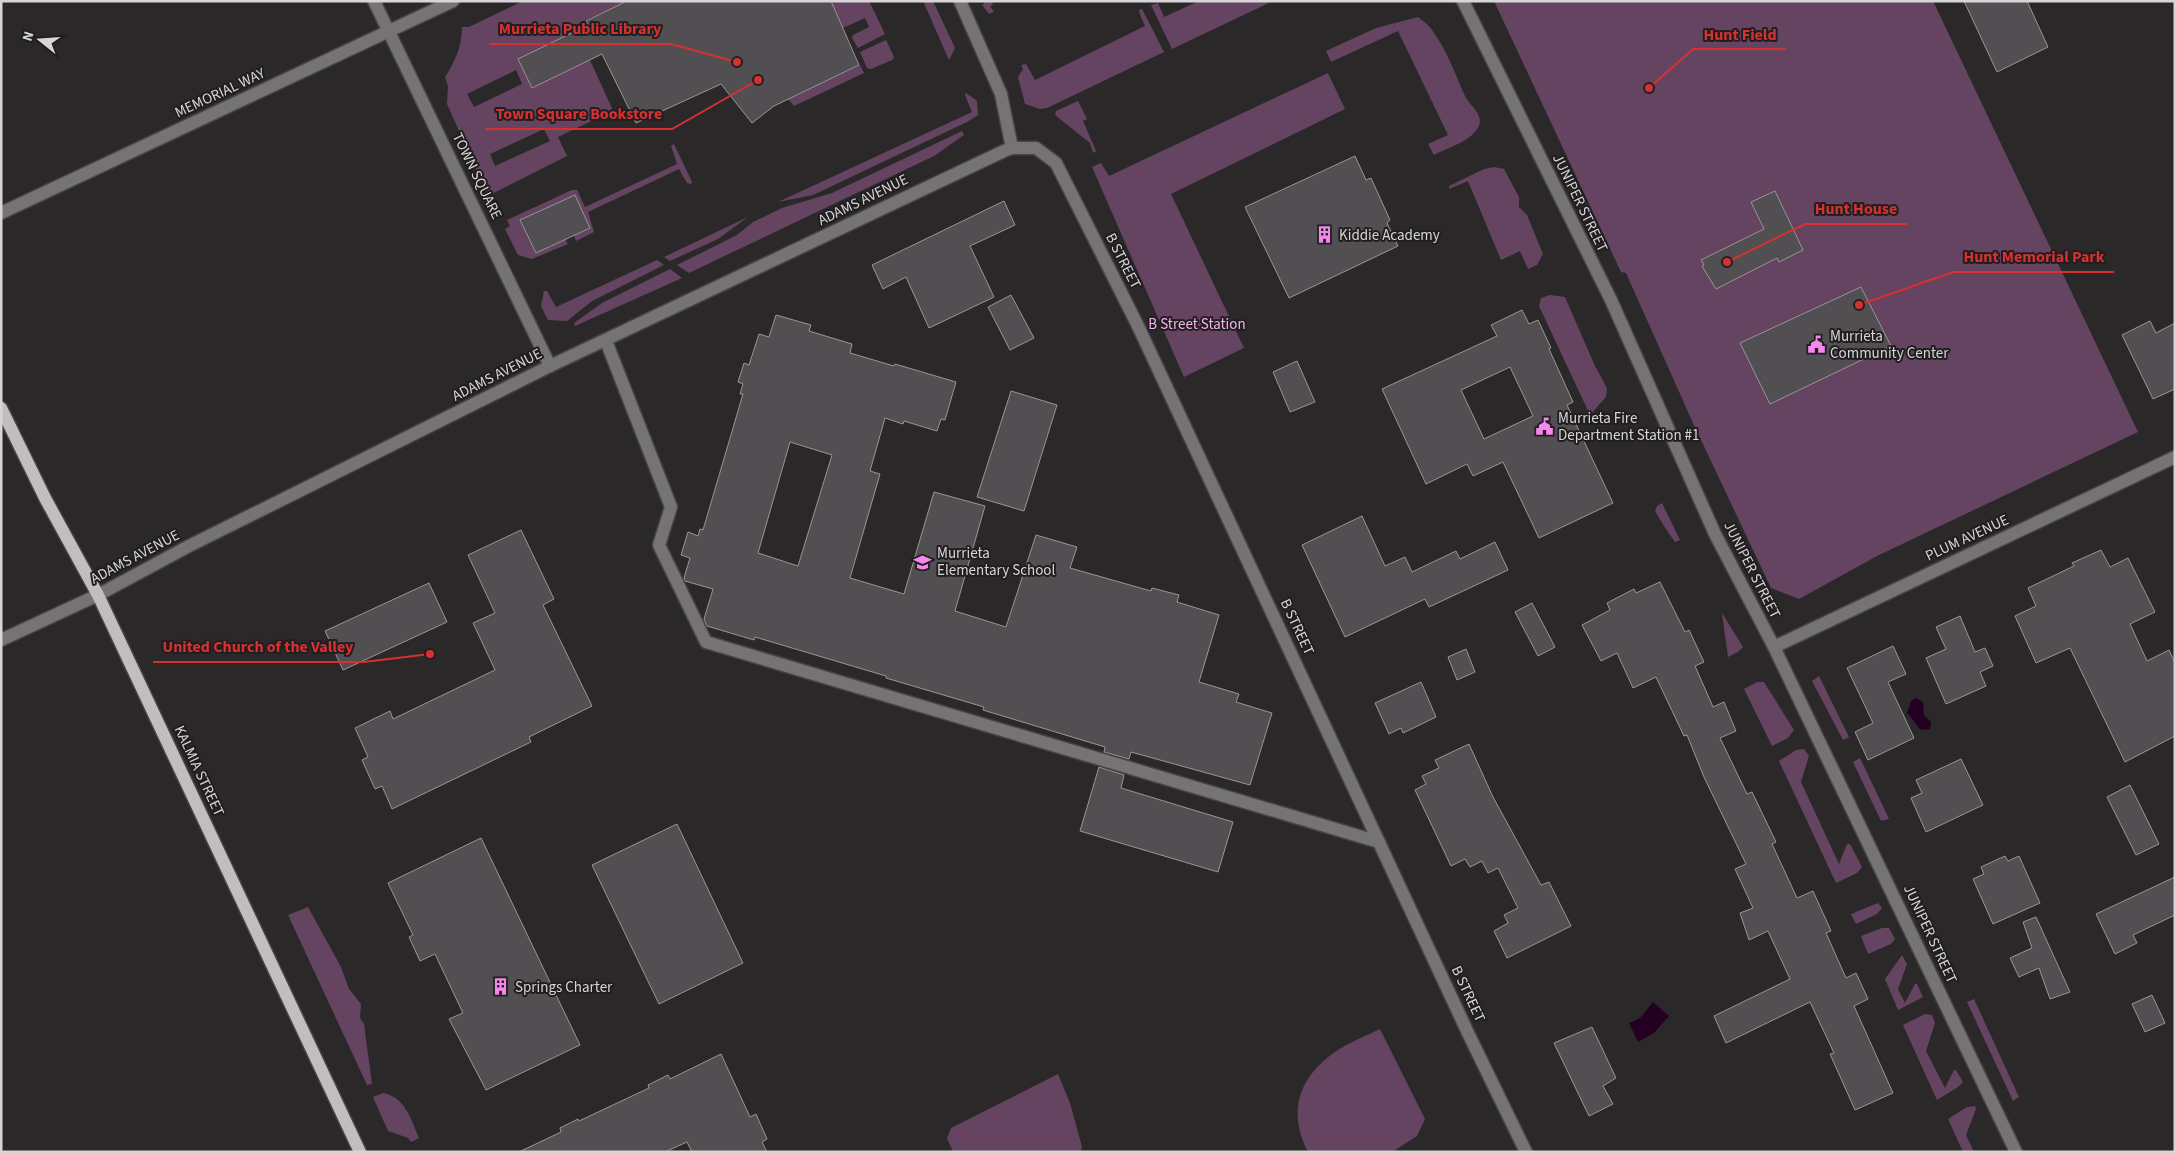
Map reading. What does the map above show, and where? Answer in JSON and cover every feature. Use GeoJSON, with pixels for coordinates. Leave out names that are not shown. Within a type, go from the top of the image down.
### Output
{"type":"FeatureCollection","features":[{"type":"Feature","properties":{"kind":"main road","name":"KALMIA STREET"},"geometry":{"type":"LineString","coordinates":[[1,408],[45,498],[98,595],[360,1152]]}},
{"type":"Feature","properties":{"kind":"street","name":"TOWN SQUARE"},"geometry":{"type":"LineString","coordinates":[[374,1],[550,366]]}},
{"type":"Feature","properties":{"kind":"street","name":"MEMORIAL WAY"},"geometry":{"type":"LineString","coordinates":[[1,213],[453,1]]}},
{"type":"Feature","properties":{"kind":"street"},"geometry":{"type":"LineString","coordinates":[[960,1],[1001,94],[1012,148]]}},
{"type":"Feature","properties":{"kind":"street","name":"JUNIPER STREET"},"geometry":{"type":"LineString","coordinates":[[1463,1],[1611,300],[1715,534],[1774,647],[2016,1152]]}},
{"type":"Feature","properties":{"kind":"street","name":"ADAMS AVENUE"},"geometry":{"type":"LineString","coordinates":[[1,640],[98,595],[189,546],[550,366],[1012,148]]}},
{"type":"Feature","properties":{"kind":"street","name":"B STREET"},"geometry":{"type":"LineString","coordinates":[[1012,148],[1036,148],[1056,163],[1138,326],[1526,1152]]}},
{"type":"Feature","properties":{"kind":"street"},"geometry":{"type":"LineString","coordinates":[[606,340],[671,507],[659,546],[706,642],[1379,842]]}},
{"type":"Feature","properties":{"kind":"street","name":"PLUM AVENUE"},"geometry":{"type":"LineString","coordinates":[[1774,647],[2173,463]]}},
{"type":"Feature","properties":{"kind":"green space"},"geometry":{"type":"Polygon","coordinates":[[[523,1],[627,1],[578,24],[581,29],[518,59],[532,88],[590,60],[615,115],[611,117],[608,113],[558,137],[567,156],[488,196],[447,104],[448,86],[445,77],[457,54],[461,41],[462,27],[469,27],[523,1]],[[516,70],[467,94],[474,107],[522,84],[516,70]],[[544,129],[490,154],[495,166],[550,141],[544,129]]]}},
{"type":"Feature","properties":{"kind":"green space"},"geometry":{"type":"Polygon","coordinates":[[[831,1],[869,1],[885,34],[858,48],[852,38],[853,35],[869,27],[865,18],[843,28],[831,1]]]}},
{"type":"Feature","properties":{"kind":"green space"},"geometry":{"type":"Polygon","coordinates":[[[923,1],[933,1],[955,48],[949,60],[923,1]]]}},
{"type":"Feature","properties":{"kind":"green space"},"geometry":{"type":"Polygon","coordinates":[[[983,1],[991,1],[993,5],[990,6],[994,12],[989,14],[982,5],[984,4],[983,1]]]}},
{"type":"Feature","properties":{"kind":"green space"},"geometry":{"type":"Polygon","coordinates":[[[1199,1],[1273,1],[1172,49],[1151,5],[1158,3],[1164,17],[1199,1]]]}},
{"type":"Feature","properties":{"kind":"green space"},"geometry":{"type":"Polygon","coordinates":[[[1494,1],[1933,1],[2138,432],[1877,556],[1799,599],[1771,588],[1693,423],[1626,273],[1621,272],[1494,1]]]}},
{"type":"Feature","properties":{"kind":"green space"},"geometry":{"type":"Polygon","coordinates":[[[1142,9],[1164,52],[1047,108],[1040,109],[1025,104],[1018,77],[1023,69],[1021,65],[1026,64],[1035,80],[1145,26],[1139,12],[1142,9]]]}},
{"type":"Feature","properties":{"kind":"green space"},"geometry":{"type":"Polygon","coordinates":[[[1418,17],[1431,28],[1442,46],[1465,96],[1478,114],[1480,122],[1476,131],[1471,136],[1434,155],[1428,144],[1448,135],[1398,31],[1331,62],[1326,51],[1376,28],[1418,17]]]}},
{"type":"Feature","properties":{"kind":"green space"},"geometry":{"type":"Polygon","coordinates":[[[886,40],[894,57],[892,60],[871,69],[867,68],[860,52],[886,40]]]}},
{"type":"Feature","properties":{"kind":"green space"},"geometry":{"type":"Polygon","coordinates":[[[860,65],[864,73],[794,106],[788,99],[860,65]]]}},
{"type":"Feature","properties":{"kind":"green space","name":"B Street Station"},"geometry":{"type":"Polygon","coordinates":[[[1328,73],[1345,109],[1171,194],[1244,348],[1184,377],[1092,167],[1101,163],[1109,176],[1328,73]]]}},
{"type":"Feature","properties":{"kind":"green space"},"geometry":{"type":"Polygon","coordinates":[[[966,93],[977,101],[978,115],[967,122],[813,195],[778,202],[972,112],[965,95],[966,93]]]}},
{"type":"Feature","properties":{"kind":"green space"},"geometry":{"type":"Polygon","coordinates":[[[1078,101],[1087,119],[1083,121],[1096,151],[1093,153],[1090,143],[1055,115],[1056,111],[1078,101]]]}},
{"type":"Feature","properties":{"kind":"green space"},"geometry":{"type":"Polygon","coordinates":[[[962,131],[964,135],[934,156],[689,273],[677,265],[737,235],[753,222],[782,208],[832,193],[962,131]]]}},
{"type":"Feature","properties":{"kind":"green space"},"geometry":{"type":"Polygon","coordinates":[[[674,144],[692,182],[691,184],[687,183],[679,169],[588,212],[594,232],[576,241],[574,236],[590,228],[575,195],[521,221],[536,253],[565,239],[568,244],[532,259],[518,255],[505,229],[510,226],[507,220],[572,190],[577,190],[585,207],[677,164],[671,146],[674,144]]]}},
{"type":"Feature","properties":{"kind":"green space"},"geometry":{"type":"Polygon","coordinates":[[[1494,167],[1504,169],[1519,197],[1519,207],[1527,215],[1543,254],[1537,265],[1528,269],[1520,251],[1501,260],[1468,181],[1449,189],[1449,186],[1484,169],[1494,167]]]}},
{"type":"Feature","properties":{"kind":"green space"},"geometry":{"type":"Polygon","coordinates":[[[748,217],[718,239],[670,261],[664,257],[748,217]]]}},
{"type":"Feature","properties":{"kind":"green space"},"geometry":{"type":"Polygon","coordinates":[[[657,260],[664,265],[592,301],[567,321],[548,320],[541,306],[544,291],[547,291],[556,307],[657,260]]]}},
{"type":"Feature","properties":{"kind":"green space"},"geometry":{"type":"Polygon","coordinates":[[[670,269],[682,278],[575,326],[574,323],[602,303],[670,269]]]}},
{"type":"Feature","properties":{"kind":"green space"},"geometry":{"type":"Polygon","coordinates":[[[1550,295],[1565,297],[1595,366],[1607,388],[1606,397],[1590,415],[1539,306],[1541,298],[1550,295]]]}},
{"type":"Feature","properties":{"kind":"green space"},"geometry":{"type":"Polygon","coordinates":[[[1662,503],[1680,540],[1675,542],[1655,511],[1657,506],[1662,503]]]}},
{"type":"Feature","properties":{"kind":"green space"},"geometry":{"type":"Polygon","coordinates":[[[1722,613],[1743,647],[1728,657],[1722,613]]]}},
{"type":"Feature","properties":{"kind":"green space"},"geometry":{"type":"Polygon","coordinates":[[[1819,676],[1849,737],[1843,740],[1812,681],[1819,676]]]}},
{"type":"Feature","properties":{"kind":"green space"},"geometry":{"type":"Polygon","coordinates":[[[1757,682],[1764,682],[1794,730],[1788,738],[1772,746],[1744,689],[1757,682]]]}},
{"type":"Feature","properties":{"kind":"green space"},"geometry":{"type":"Polygon","coordinates":[[[1804,749],[1809,756],[1801,782],[1839,864],[1847,844],[1850,844],[1862,867],[1857,873],[1836,883],[1779,761],[1796,750],[1804,749]]]}},
{"type":"Feature","properties":{"kind":"green space"},"geometry":{"type":"Polygon","coordinates":[[[1860,758],[1889,819],[1881,821],[1853,762],[1860,758]]]}},
{"type":"Feature","properties":{"kind":"green space"},"geometry":{"type":"Polygon","coordinates":[[[1878,903],[1882,908],[1877,914],[1856,924],[1851,914],[1878,903]]]}},
{"type":"Feature","properties":{"kind":"green space"},"geometry":{"type":"Polygon","coordinates":[[[308,907],[341,967],[349,989],[361,1004],[360,1018],[364,1024],[372,1084],[367,1085],[288,915],[308,907]]]}},
{"type":"Feature","properties":{"kind":"green space"},"geometry":{"type":"Polygon","coordinates":[[[1882,928],[1889,928],[1895,939],[1891,944],[1868,954],[1861,936],[1882,928]]]}},
{"type":"Feature","properties":{"kind":"green space"},"geometry":{"type":"Polygon","coordinates":[[[1902,955],[1907,964],[1898,989],[1905,1003],[1915,984],[1917,984],[1923,997],[1898,1010],[1885,979],[1902,955]]]}},
{"type":"Feature","properties":{"kind":"green space"},"geometry":{"type":"Polygon","coordinates":[[[1974,999],[2019,1097],[2013,1101],[1967,1002],[1974,999]]]}},
{"type":"Feature","properties":{"kind":"green space"},"geometry":{"type":"Polygon","coordinates":[[[1925,1014],[1932,1015],[1935,1023],[1926,1051],[1945,1088],[1954,1070],[1956,1070],[1963,1082],[1937,1100],[1903,1025],[1925,1014]]]}},
{"type":"Feature","properties":{"kind":"green space"},"geometry":{"type":"Polygon","coordinates":[[[1380,1029],[1425,1119],[1417,1136],[1392,1152],[1308,1152],[1298,1123],[1300,1096],[1305,1084],[1313,1072],[1335,1052],[1380,1029]]]}},
{"type":"Feature","properties":{"kind":"green space"},"geometry":{"type":"Polygon","coordinates":[[[1058,1074],[1070,1103],[1082,1147],[1081,1152],[953,1152],[947,1138],[951,1128],[1058,1074]]]}},
{"type":"Feature","properties":{"kind":"green space"},"geometry":{"type":"Polygon","coordinates":[[[383,1093],[397,1099],[402,1104],[410,1116],[419,1138],[411,1142],[408,1138],[388,1131],[373,1097],[383,1093]]]}},
{"type":"Feature","properties":{"kind":"green space"},"geometry":{"type":"Polygon","coordinates":[[[1975,1106],[1976,1109],[1966,1135],[1974,1152],[1963,1152],[1948,1119],[1967,1107],[1975,1106]]]}},
{"type":"Feature","properties":{"kind":"shaded area"},"geometry":{"type":"Polygon","coordinates":[[[1916,698],[1923,702],[1924,715],[1931,722],[1930,729],[1921,730],[1907,713],[1911,701],[1916,698]]]}},
{"type":"Feature","properties":{"kind":"shaded area"},"geometry":{"type":"Polygon","coordinates":[[[1653,1002],[1669,1016],[1654,1033],[1638,1042],[1629,1023],[1640,1018],[1653,1002]]]}},
{"type":"Feature","properties":{"kind":"building"},"geometry":{"type":"Polygon","coordinates":[[[627,1],[831,1],[859,65],[774,106],[752,123],[721,84],[636,123],[602,54],[532,88],[518,59],[588,25],[586,21],[627,1]]]}},
{"type":"Feature","properties":{"kind":"building"},"geometry":{"type":"Polygon","coordinates":[[[1964,1],[2027,1],[2048,47],[1997,72],[1964,1]]]}},
{"type":"Feature","properties":{"kind":"building","name":"Kiddie Academy"},"geometry":{"type":"Polygon","coordinates":[[[1355,156],[1366,180],[1371,178],[1390,220],[1387,223],[1398,246],[1289,298],[1245,207],[1355,156]]]}},
{"type":"Feature","properties":{"kind":"building"},"geometry":{"type":"Polygon","coordinates":[[[1775,191],[1803,250],[1779,262],[1777,258],[1716,289],[1702,266],[1704,265],[1701,260],[1764,229],[1751,202],[1775,191]]]}},
{"type":"Feature","properties":{"kind":"building"},"geometry":{"type":"Polygon","coordinates":[[[575,195],[590,228],[536,253],[520,220],[575,195]]]}},
{"type":"Feature","properties":{"kind":"building"},"geometry":{"type":"Polygon","coordinates":[[[1004,201],[1015,225],[970,246],[994,297],[929,328],[906,277],[883,289],[872,265],[1004,201]]]}},
{"type":"Feature","properties":{"kind":"building","name":"Murrieta Community Center"},"geometry":{"type":"Polygon","coordinates":[[[1861,287],[1891,346],[1770,404],[1740,343],[1861,287]]]}},
{"type":"Feature","properties":{"kind":"building"},"geometry":{"type":"Polygon","coordinates":[[[1011,295],[1034,338],[1010,350],[988,307],[1011,295]]]}},
{"type":"Feature","properties":{"kind":"building","name":"Murrieta Fire Department Station #1"},"geometry":{"type":"Polygon","coordinates":[[[1522,310],[1529,324],[1538,320],[1573,402],[1567,405],[1613,503],[1539,538],[1503,462],[1473,476],[1467,464],[1426,484],[1382,389],[1497,336],[1491,325],[1522,310]],[[1510,367],[1461,390],[1484,439],[1533,416],[1510,367]]]}},
{"type":"Feature","properties":{"kind":"building"},"geometry":{"type":"Polygon","coordinates":[[[776,315],[811,325],[809,331],[852,344],[850,353],[956,382],[945,420],[941,419],[937,431],[904,421],[903,424],[885,418],[870,471],[880,474],[850,578],[904,594],[934,492],[985,506],[955,611],[1006,627],[1036,535],[1077,547],[1070,568],[1151,591],[1152,588],[1179,595],[1177,602],[1219,615],[1199,682],[1239,694],[1236,702],[1272,713],[1250,785],[1131,752],[1129,759],[1104,752],[1105,747],[983,710],[984,707],[755,637],[754,640],[707,626],[704,619],[713,589],[685,581],[684,578],[690,558],[681,555],[688,532],[698,536],[700,529],[703,530],[743,394],[740,394],[743,384],[738,382],[744,363],[749,365],[759,334],[769,337],[776,315]],[[790,442],[758,553],[798,566],[832,455],[790,442]]]}},
{"type":"Feature","properties":{"kind":"building"},"geometry":{"type":"Polygon","coordinates":[[[2150,321],[2156,333],[2175,323],[2175,389],[2153,399],[2122,335],[2150,321]]]}},
{"type":"Feature","properties":{"kind":"building"},"geometry":{"type":"Polygon","coordinates":[[[1297,361],[1315,402],[1290,412],[1273,372],[1297,361]]]}},
{"type":"Feature","properties":{"kind":"building"},"geometry":{"type":"Polygon","coordinates":[[[1011,391],[1057,405],[1024,511],[977,497],[1011,391]]]}},
{"type":"Feature","properties":{"kind":"building"},"geometry":{"type":"Polygon","coordinates":[[[1362,516],[1385,566],[1405,557],[1412,572],[1456,551],[1460,559],[1495,542],[1508,570],[1429,607],[1425,599],[1345,637],[1302,545],[1362,516]]]}},
{"type":"Feature","properties":{"kind":"building"},"geometry":{"type":"Polygon","coordinates":[[[521,530],[554,599],[543,605],[592,706],[529,737],[531,742],[392,809],[382,786],[375,789],[362,760],[368,757],[355,728],[390,711],[393,719],[495,670],[473,623],[495,613],[468,555],[521,530]]]}},
{"type":"Feature","properties":{"kind":"building"},"geometry":{"type":"Polygon","coordinates":[[[2101,550],[2110,567],[2128,558],[2155,612],[2130,624],[2147,661],[2169,650],[2175,663],[2175,736],[2125,762],[2070,648],[2036,663],[2015,616],[2036,606],[2028,588],[2074,566],[2072,563],[2101,550]]]}},
{"type":"Feature","properties":{"kind":"building"},"geometry":{"type":"Polygon","coordinates":[[[1660,582],[1685,632],[1689,630],[1704,662],[1695,666],[1713,707],[1724,702],[1736,731],[1720,738],[1747,794],[1752,792],[1776,842],[1772,844],[1797,898],[1813,891],[1831,931],[1826,933],[1846,978],[1856,973],[1868,999],[1854,1006],[1893,1093],[1855,1110],[1830,1054],[1834,1053],[1810,1002],[1726,1043],[1714,1016],[1790,979],[1768,931],[1749,940],[1740,913],[1753,908],[1735,869],[1746,864],[1704,777],[1687,735],[1684,736],[1656,677],[1633,688],[1617,653],[1601,661],[1582,625],[1610,610],[1607,603],[1634,589],[1636,593],[1660,582]]]}},
{"type":"Feature","properties":{"kind":"building"},"geometry":{"type":"Polygon","coordinates":[[[429,583],[447,622],[343,670],[325,631],[429,583]]]}},
{"type":"Feature","properties":{"kind":"building"},"geometry":{"type":"Polygon","coordinates":[[[1532,603],[1555,647],[1538,656],[1515,612],[1532,603]]]}},
{"type":"Feature","properties":{"kind":"building"},"geometry":{"type":"Polygon","coordinates":[[[1960,616],[1975,652],[1985,648],[1993,666],[1980,672],[1986,686],[1946,704],[1926,658],[1946,649],[1936,627],[1960,616]]]}},
{"type":"Feature","properties":{"kind":"building"},"geometry":{"type":"Polygon","coordinates":[[[1893,646],[1906,674],[1888,682],[1914,738],[1868,760],[1855,732],[1873,723],[1847,668],[1893,646]]]}},
{"type":"Feature","properties":{"kind":"building"},"geometry":{"type":"Polygon","coordinates":[[[1466,649],[1475,672],[1457,680],[1448,657],[1466,649]]]}},
{"type":"Feature","properties":{"kind":"building"},"geometry":{"type":"Polygon","coordinates":[[[1421,682],[1436,717],[1403,733],[1401,728],[1389,734],[1375,703],[1421,682]]]}},
{"type":"Feature","properties":{"kind":"building"},"geometry":{"type":"Polygon","coordinates":[[[1469,744],[1493,797],[1541,885],[1549,882],[1571,926],[1507,958],[1494,931],[1508,923],[1504,915],[1518,908],[1498,868],[1488,873],[1482,861],[1470,867],[1465,859],[1451,866],[1415,790],[1426,784],[1422,776],[1439,768],[1435,760],[1469,744]]]}},
{"type":"Feature","properties":{"kind":"building"},"geometry":{"type":"Polygon","coordinates":[[[1961,759],[1983,805],[1926,832],[1911,798],[1922,793],[1916,780],[1961,759]]]}},
{"type":"Feature","properties":{"kind":"building"},"geometry":{"type":"Polygon","coordinates":[[[1099,767],[1124,775],[1121,788],[1233,822],[1218,872],[1080,831],[1099,767]]]}},
{"type":"Feature","properties":{"kind":"building"},"geometry":{"type":"Polygon","coordinates":[[[2130,785],[2159,844],[2136,855],[2107,797],[2130,785]]]}},
{"type":"Feature","properties":{"kind":"building"},"geometry":{"type":"Polygon","coordinates":[[[677,824],[743,963],[659,1004],[592,865],[677,824]]]}},
{"type":"Feature","properties":{"kind":"building","name":"Springs Charter"},"geometry":{"type":"Polygon","coordinates":[[[481,838],[580,1045],[486,1090],[449,1019],[463,1013],[435,954],[420,961],[409,937],[413,935],[388,883],[481,838]]]}},
{"type":"Feature","properties":{"kind":"building"},"geometry":{"type":"Polygon","coordinates":[[[2005,856],[2008,861],[2019,856],[2040,903],[1993,924],[1973,879],[1984,874],[1981,867],[2005,856]]]}},
{"type":"Feature","properties":{"kind":"building"},"geometry":{"type":"Polygon","coordinates":[[[2175,877],[2175,915],[2133,935],[2137,943],[2115,954],[2096,914],[2175,877]]]}},
{"type":"Feature","properties":{"kind":"building"},"geometry":{"type":"Polygon","coordinates":[[[2036,917],[2070,992],[2050,999],[2039,968],[2019,977],[2010,958],[2032,948],[2023,922],[2036,917]]]}},
{"type":"Feature","properties":{"kind":"building"},"geometry":{"type":"Polygon","coordinates":[[[2152,995],[2165,1023],[2145,1032],[2132,1004],[2152,995]]]}},
{"type":"Feature","properties":{"kind":"building"},"geometry":{"type":"Polygon","coordinates":[[[1592,1027],[1616,1078],[1603,1086],[1613,1104],[1589,1116],[1554,1043],[1592,1027]]]}},
{"type":"Feature","properties":{"kind":"building"},"geometry":{"type":"Polygon","coordinates":[[[721,1054],[750,1117],[756,1114],[767,1139],[762,1142],[767,1152],[692,1152],[687,1142],[665,1152],[519,1152],[561,1132],[560,1128],[578,1119],[579,1121],[649,1088],[648,1085],[668,1075],[670,1079],[721,1054]]]}},
{"type":"Feature","properties":{"kind":"place","name":"Murrieta Public Library"},"geometry":{"type":"Point","coordinates":[737,62]}},
{"type":"Feature","properties":{"kind":"place","name":"Town Square Bookstore"},"geometry":{"type":"Point","coordinates":[758,80]}},
{"type":"Feature","properties":{"kind":"place","name":"Hunt Field"},"geometry":{"type":"Point","coordinates":[1649,88]}},
{"type":"Feature","properties":{"kind":"place","name":"Kiddie Academy"},"geometry":{"type":"Point","coordinates":[1325,235]}},
{"type":"Feature","properties":{"kind":"place","name":"Hunt House"},"geometry":{"type":"Point","coordinates":[1727,262]}},
{"type":"Feature","properties":{"kind":"place","name":"Hunt Memorial Park"},"geometry":{"type":"Point","coordinates":[1859,305]}},
{"type":"Feature","properties":{"kind":"place","name":"Murrieta Community Center"},"geometry":{"type":"Point","coordinates":[1816,345]}},
{"type":"Feature","properties":{"kind":"place","name":"Murrieta Fire Department Station #1"},"geometry":{"type":"Point","coordinates":[1544,427]}},
{"type":"Feature","properties":{"kind":"place","name":"Murrieta Elementary School"},"geometry":{"type":"Point","coordinates":[923,562]}},
{"type":"Feature","properties":{"kind":"place","name":"United Church of the Valley"},"geometry":{"type":"Point","coordinates":[430,654]}},
{"type":"Feature","properties":{"kind":"place","name":"Springs Charter"},"geometry":{"type":"Point","coordinates":[501,987]}}]}
